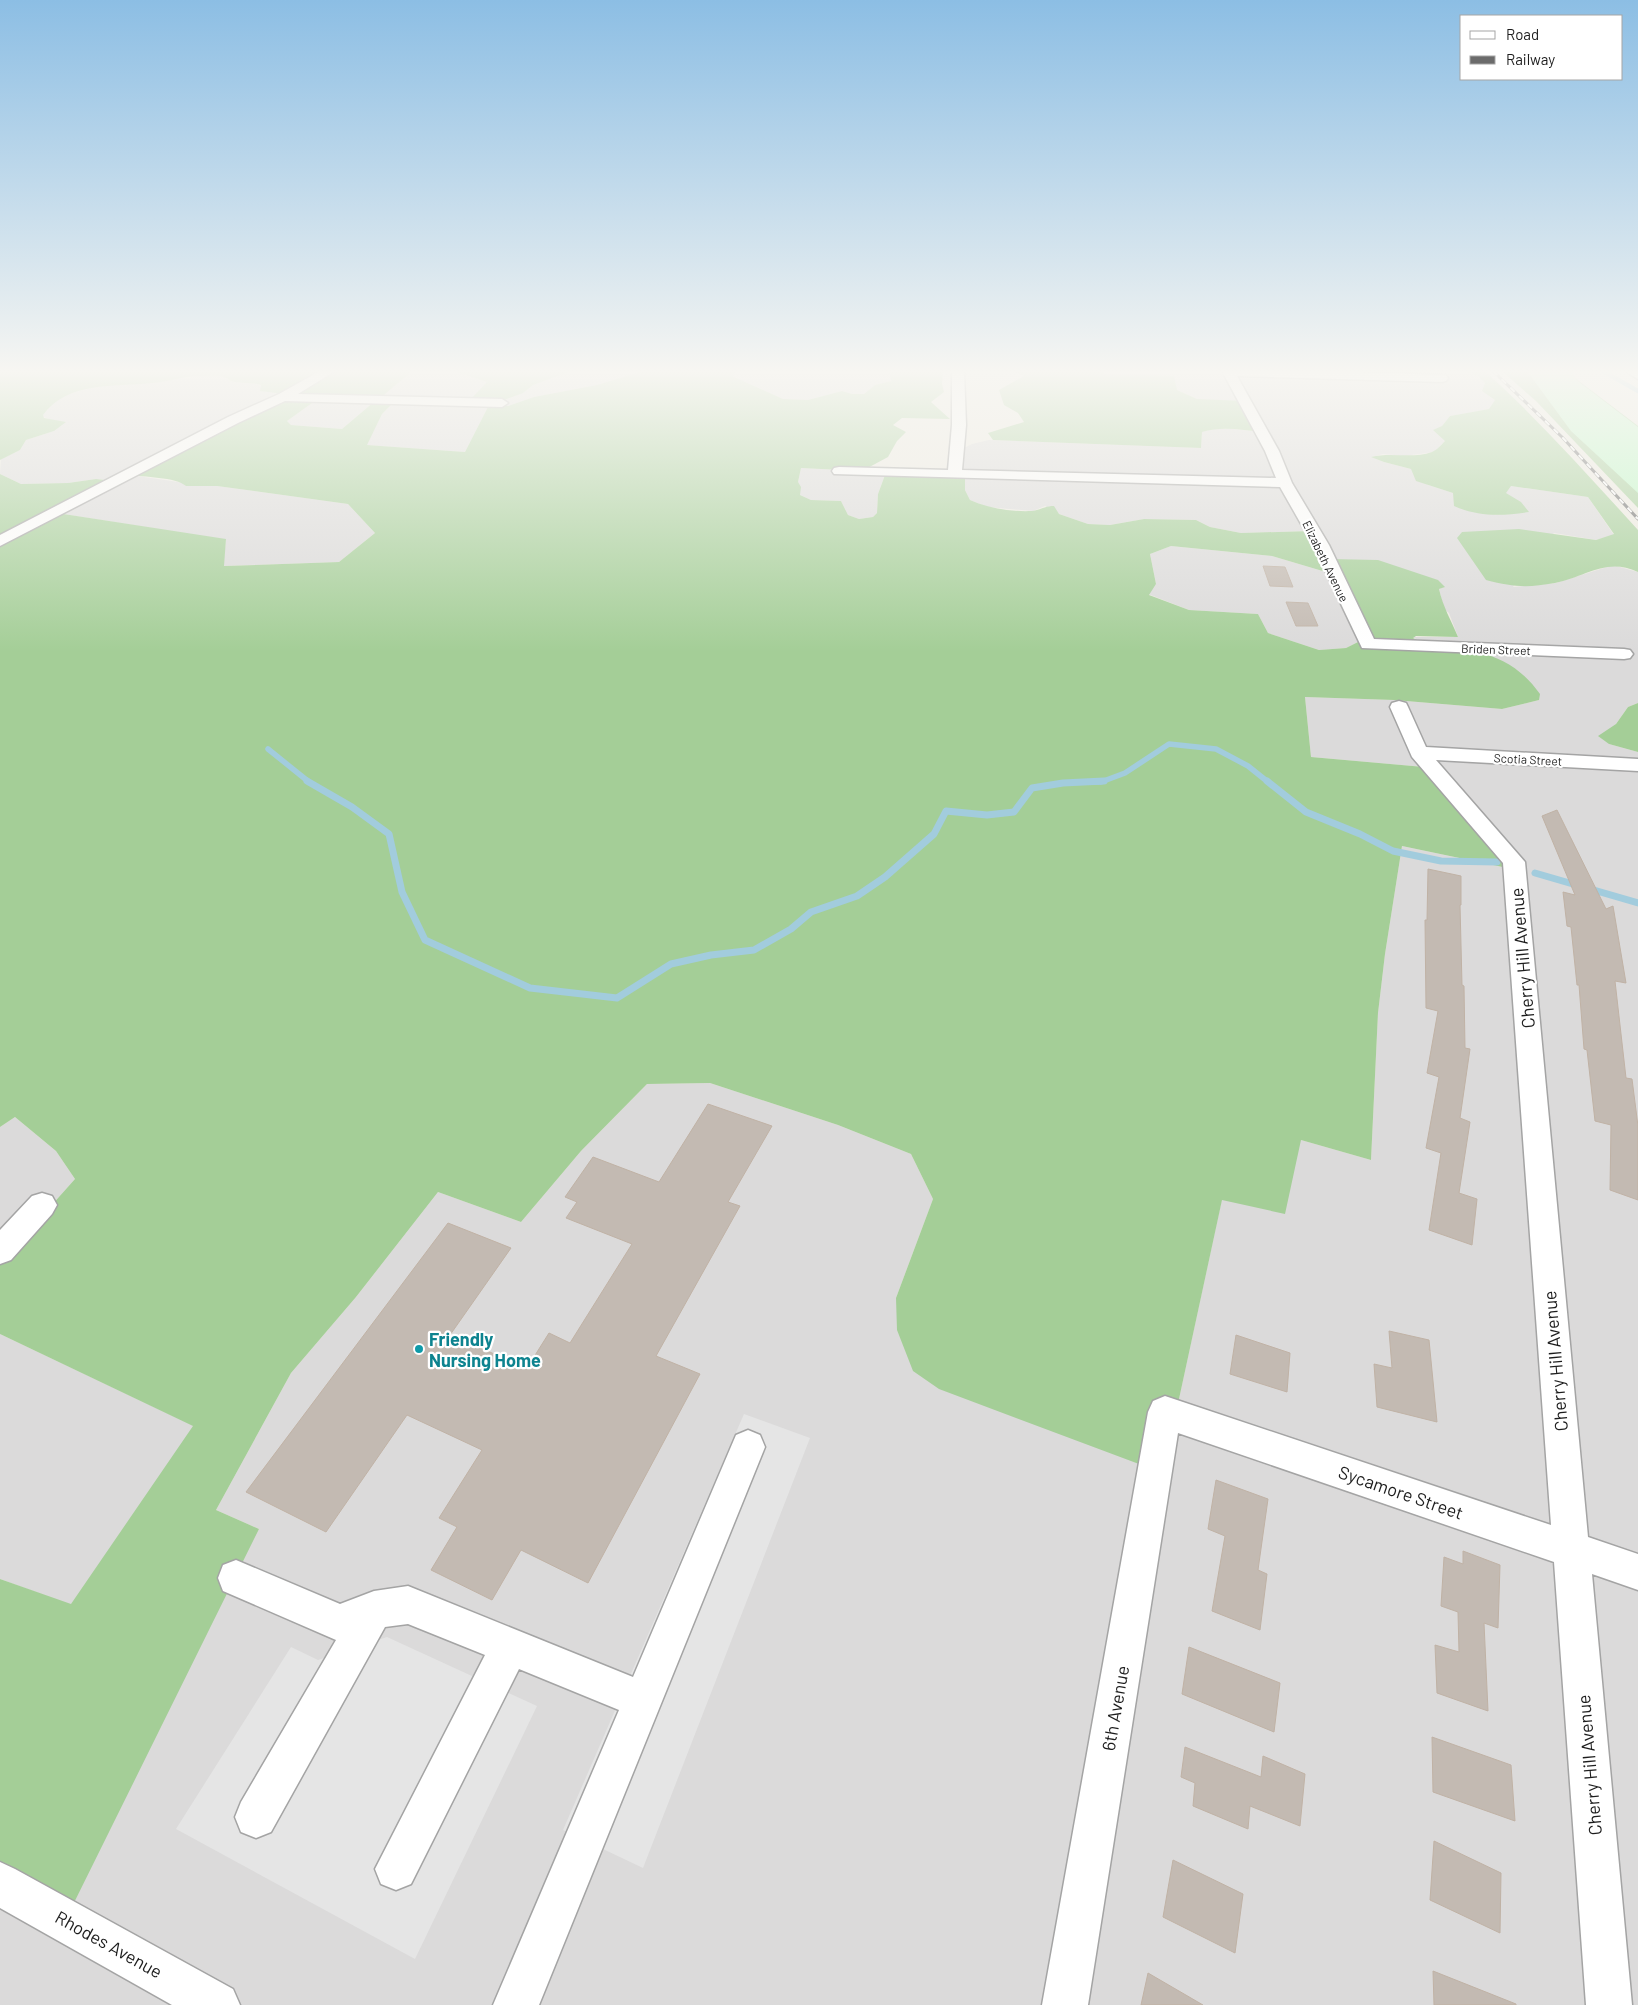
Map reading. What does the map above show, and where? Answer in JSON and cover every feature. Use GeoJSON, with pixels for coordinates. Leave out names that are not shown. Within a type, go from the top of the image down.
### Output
{"type":"FeatureCollection","features":[{"type":"Feature","properties":{"kind":"street"},"geometry":{"type":"LineString","coordinates":[[0,541],[147,465]]}},
{"type":"Feature","properties":{"kind":"street"},"geometry":{"type":"LineString","coordinates":[[955,474],[956,465]]}},
{"type":"Feature","properties":{"kind":"street","name":"Elizabeth Avenue"},"geometry":{"type":"LineString","coordinates":[[1278,465],[1285,482],[1321,545],[1368,644]]}},
{"type":"Feature","properties":{"kind":"street"},"geometry":{"type":"LineString","coordinates":[[839,471],[1285,482]]}},
{"type":"Feature","properties":{"kind":"street","name":"Briden Street"},"geometry":{"type":"LineString","coordinates":[[1368,644],[1624,654]]}},
{"type":"Feature","properties":{"kind":"street"},"geometry":{"type":"LineString","coordinates":[[1399,706],[1418,753]]}},
{"type":"Feature","properties":{"kind":"street","name":"Scotia Street"},"geometry":{"type":"LineString","coordinates":[[1418,753],[1638,765]]}},
{"type":"Feature","properties":{"kind":"street","name":"Cherry Hill Avenue"},"geometry":{"type":"LineString","coordinates":[[1418,753],[1514,862],[1610,2005]]}},
{"type":"Feature","properties":{"kind":"street"},"geometry":{"type":"LineString","coordinates":[[0,1252],[42,1205]]}},
{"type":"Feature","properties":{"kind":"street","name":"Sycamore Street"},"geometry":{"type":"LineString","coordinates":[[1165,1412],[1638,1572]]}},
{"type":"Feature","properties":{"kind":"street","name":"6th Avenue"},"geometry":{"type":"LineString","coordinates":[[1065,2005],[1165,1412]]}},
{"type":"Feature","properties":{"kind":"street"},"geometry":{"type":"LineString","coordinates":[[516,2005],[748,1447]]}},
{"type":"Feature","properties":{"kind":"street"},"geometry":{"type":"LineString","coordinates":[[236,1578],[340,1623],[374,1610],[408,1605],[642,1700]]}},
{"type":"Feature","properties":{"kind":"street"},"geometry":{"type":"LineString","coordinates":[[256,1817],[374,1610]]}},
{"type":"Feature","properties":{"kind":"street"},"geometry":{"type":"LineString","coordinates":[[396,1869],[510,1646]]}},
{"type":"Feature","properties":{"kind":"street","name":"Rhodes Avenue"},"geometry":{"type":"LineString","coordinates":[[0,1884],[217,2005]]}},
{"type":"Feature","properties":{"kind":"shaded area"},"geometry":{"type":"Polygon","coordinates":[[[1,465],[150,465],[130,475],[183,483],[186,486],[217,486],[348,504],[375,533],[339,562],[223,566],[226,540],[57,513],[113,481],[96,479],[68,483],[21,484],[0,474],[1,465]]]}},
{"type":"Feature","properties":{"kind":"shaded area"},"geometry":{"type":"Polygon","coordinates":[[[956,465],[1394,465],[1411,469],[1428,485],[1453,493],[1520,502],[1505,493],[1511,486],[1588,497],[1614,535],[1596,540],[1554,533],[1513,587],[1556,583],[1613,565],[1638,572],[1638,703],[1628,707],[1616,724],[1609,744],[1638,752],[1638,2005],[0,2005],[0,1899],[259,1529],[216,1510],[291,1373],[356,1297],[438,1192],[521,1222],[581,1151],[647,1084],[710,1083],[838,1125],[911,1154],[933,1199],[896,1298],[1163,1473],[1222,1199],[1301,1140],[1371,1160],[1378,1013],[1402,846],[1511,869],[1424,767],[1311,757],[1305,697],[1394,700],[1502,709],[1539,700],[1412,637],[1458,637],[1449,613],[1444,609],[1439,589],[1444,587],[1330,559],[1311,531],[1241,533],[1210,527],[1196,520],[1144,519],[1110,525],[1088,524],[1059,514],[1045,506],[1033,511],[987,507],[970,500],[965,490],[965,477],[954,474],[956,465]]]}},
{"type":"Feature","properties":{"kind":"shaded area"},"geometry":{"type":"Polygon","coordinates":[[[801,468],[886,472],[878,494],[877,513],[873,517],[859,519],[848,515],[841,501],[811,500],[800,495],[798,482],[801,468]]]}},
{"type":"Feature","properties":{"kind":"shaded area"},"geometry":{"type":"Polygon","coordinates":[[[1171,546],[1272,556],[1336,575],[1366,638],[1346,648],[1319,650],[1268,633],[1258,614],[1189,610],[1148,594],[1156,584],[1150,554],[1171,546]]]}},
{"type":"Feature","properties":{"kind":"shaded area"},"geometry":{"type":"Polygon","coordinates":[[[15,1117],[56,1151],[75,1179],[0,1263],[0,1127],[15,1117]]]}},
{"type":"Feature","properties":{"kind":"shaded area"},"geometry":{"type":"Polygon","coordinates":[[[0,1334],[194,1426],[71,1605],[0,1579],[0,1334]]]}},
{"type":"Feature","properties":{"kind":"shaded area"},"geometry":{"type":"Polygon","coordinates":[[[744,1414],[810,1438],[643,1868],[563,1830],[744,1414]]]}},
{"type":"Feature","properties":{"kind":"shaded area"},"geometry":{"type":"Polygon","coordinates":[[[387,1637],[537,1706],[415,1959],[176,1829],[291,1647],[318,1660],[387,1637]]]}},
{"type":"Feature","properties":{"kind":"green space"},"geometry":{"type":"Polygon","coordinates":[[[149,465],[874,465],[862,471],[801,468],[798,482],[801,487],[800,495],[811,500],[841,501],[848,515],[859,519],[873,517],[877,513],[878,494],[885,475],[965,478],[965,490],[970,500],[977,503],[1016,511],[1032,511],[1054,506],[1059,514],[1088,524],[1110,525],[1144,519],[1196,520],[1210,527],[1241,533],[1311,531],[1330,559],[1378,560],[1438,580],[1445,587],[1439,589],[1458,637],[1416,636],[1413,638],[1421,642],[1472,650],[1501,660],[1515,668],[1528,679],[1540,694],[1539,700],[1502,709],[1394,700],[1305,697],[1311,757],[1424,767],[1512,869],[1402,846],[1378,1013],[1371,1160],[1301,1140],[1285,1214],[1222,1200],[1163,1473],[939,1389],[913,1371],[897,1330],[896,1298],[933,1199],[911,1154],[838,1125],[710,1083],[647,1084],[581,1151],[521,1222],[438,1192],[356,1297],[291,1373],[216,1510],[259,1529],[60,1931],[0,1899],[0,1579],[71,1604],[193,1426],[0,1334],[0,1263],[75,1179],[56,1151],[15,1117],[0,1127],[0,474],[21,484],[68,483],[96,479],[114,481],[57,513],[226,539],[224,566],[339,562],[375,533],[348,504],[217,486],[186,486],[167,479],[129,475],[149,465]],[[1171,546],[1150,554],[1156,584],[1149,595],[1189,610],[1258,614],[1268,633],[1319,650],[1346,648],[1366,638],[1336,575],[1272,556],[1171,546]]]}},
{"type":"Feature","properties":{"kind":"green space"},"geometry":{"type":"Polygon","coordinates":[[[1394,465],[1578,465],[1638,530],[1638,572],[1627,568],[1606,567],[1555,583],[1536,586],[1512,585],[1486,580],[1457,538],[1462,532],[1519,529],[1596,540],[1614,534],[1588,497],[1511,486],[1506,493],[1521,502],[1529,512],[1500,515],[1482,514],[1454,506],[1453,493],[1416,481],[1411,469],[1394,465]]]}},
{"type":"Feature","properties":{"kind":"green space"},"geometry":{"type":"Polygon","coordinates":[[[1597,465],[1638,465],[1638,508],[1597,465]]]}},
{"type":"Feature","properties":{"kind":"green space"},"geometry":{"type":"Polygon","coordinates":[[[1607,465],[1638,465],[1638,493],[1607,465]]]}},
{"type":"Feature","properties":{"kind":"green space"},"geometry":{"type":"Polygon","coordinates":[[[1638,703],[1638,752],[1609,744],[1598,736],[1616,724],[1628,707],[1638,703]]]}},
{"type":"Feature","properties":{"kind":"building"},"geometry":{"type":"Polygon","coordinates":[[[1263,566],[1285,567],[1293,587],[1270,586],[1263,566]]]}},
{"type":"Feature","properties":{"kind":"building"},"geometry":{"type":"Polygon","coordinates":[[[1286,602],[1308,603],[1318,626],[1296,626],[1286,602]]]}},
{"type":"Feature","properties":{"kind":"building"},"geometry":{"type":"Polygon","coordinates":[[[1557,810],[1606,909],[1613,906],[1626,983],[1615,981],[1626,1078],[1632,1079],[1638,1126],[1638,1200],[1610,1190],[1611,1125],[1595,1121],[1587,1050],[1584,1049],[1579,985],[1577,985],[1571,927],[1567,926],[1563,892],[1575,895],[1542,816],[1557,810]]]}},
{"type":"Feature","properties":{"kind":"building"},"geometry":{"type":"Polygon","coordinates":[[[1428,869],[1461,876],[1460,905],[1465,1048],[1470,1049],[1460,1118],[1470,1122],[1459,1193],[1477,1199],[1472,1245],[1429,1230],[1441,1153],[1426,1148],[1439,1077],[1427,1073],[1438,1011],[1426,1008],[1425,920],[1427,920],[1428,869]]]}},
{"type":"Feature","properties":{"kind":"building","name":"Friendly Nursing Home"},"geometry":{"type":"Polygon","coordinates":[[[708,1104],[772,1126],[728,1202],[740,1206],[656,1356],[700,1374],[588,1583],[521,1550],[492,1600],[431,1570],[457,1527],[439,1518],[482,1450],[407,1415],[326,1532],[246,1492],[448,1223],[511,1248],[450,1335],[527,1368],[549,1333],[570,1343],[632,1244],[566,1218],[577,1202],[565,1197],[593,1157],[659,1182],[708,1104]]]}},
{"type":"Feature","properties":{"kind":"building"},"geometry":{"type":"Polygon","coordinates":[[[1389,1331],[1429,1340],[1437,1422],[1377,1407],[1374,1364],[1392,1368],[1389,1331]]]}},
{"type":"Feature","properties":{"kind":"building"},"geometry":{"type":"Polygon","coordinates":[[[1236,1335],[1290,1353],[1287,1392],[1230,1374],[1236,1335]]]}},
{"type":"Feature","properties":{"kind":"building"},"geometry":{"type":"Polygon","coordinates":[[[1216,1480],[1268,1499],[1258,1570],[1267,1574],[1260,1630],[1212,1611],[1225,1536],[1208,1529],[1216,1480]]]}},
{"type":"Feature","properties":{"kind":"building"},"geometry":{"type":"Polygon","coordinates":[[[1463,1551],[1500,1565],[1498,1628],[1484,1623],[1488,1711],[1437,1693],[1435,1645],[1459,1652],[1458,1612],[1441,1606],[1444,1557],[1463,1564],[1463,1551]]]}},
{"type":"Feature","properties":{"kind":"building"},"geometry":{"type":"Polygon","coordinates":[[[1189,1647],[1280,1683],[1274,1732],[1182,1694],[1189,1647]]]}},
{"type":"Feature","properties":{"kind":"building"},"geometry":{"type":"Polygon","coordinates":[[[1432,1737],[1511,1765],[1515,1821],[1433,1792],[1432,1737]]]}},
{"type":"Feature","properties":{"kind":"building"},"geometry":{"type":"Polygon","coordinates":[[[1185,1747],[1261,1777],[1263,1756],[1305,1774],[1300,1826],[1250,1806],[1248,1829],[1193,1806],[1195,1783],[1181,1777],[1185,1747]]]}},
{"type":"Feature","properties":{"kind":"building"},"geometry":{"type":"Polygon","coordinates":[[[1434,1841],[1501,1873],[1500,1933],[1430,1900],[1434,1841]]]}},
{"type":"Feature","properties":{"kind":"building"},"geometry":{"type":"Polygon","coordinates":[[[1173,1860],[1243,1894],[1235,1953],[1163,1917],[1173,1860]]]}},
{"type":"Feature","properties":{"kind":"building"},"geometry":{"type":"Polygon","coordinates":[[[1433,1971],[1516,2004],[1516,2005],[1434,2005],[1433,1971]]]}},
{"type":"Feature","properties":{"kind":"building"},"geometry":{"type":"Polygon","coordinates":[[[1148,1973],[1203,2005],[1141,2005],[1148,1973]]]}},
{"type":"Feature","properties":{"kind":"waterway"},"geometry":{"type":"LineString","coordinates":[[1104,781],[1125,773],[1169,744],[1216,749],[1248,766],[1268,782]]}},
{"type":"Feature","properties":{"kind":"waterway"},"geometry":{"type":"LineString","coordinates":[[268,749],[309,782]]}},
{"type":"Feature","properties":{"kind":"waterway"},"geometry":{"type":"LineString","coordinates":[[307,781],[352,807],[389,834],[402,892],[425,940],[530,988],[617,998],[671,964],[711,955],[754,950],[791,929],[811,912],[857,896],[885,877],[934,834],[946,811],[987,815],[1014,812],[1032,788],[1063,783],[1104,781]]}},
{"type":"Feature","properties":{"kind":"waterway"},"geometry":{"type":"LineString","coordinates":[[1095,782],[1104,781]]}},
{"type":"Feature","properties":{"kind":"waterway"},"geometry":{"type":"LineString","coordinates":[[1267,781],[1306,812],[1360,834],[1393,851],[1441,861],[1497,862]]}},
{"type":"Feature","properties":{"kind":"waterway"},"geometry":{"type":"LineString","coordinates":[[1535,873],[1638,903]]}},
{"type":"Feature","properties":{"kind":"railway"},"geometry":{"type":"LineString","coordinates":[[1588,465],[1638,519]]}},
{"type":"Feature","properties":{"kind":"place","name":"Friendly Nursing Home"},"geometry":{"type":"Point","coordinates":[419,1349]}}]}
